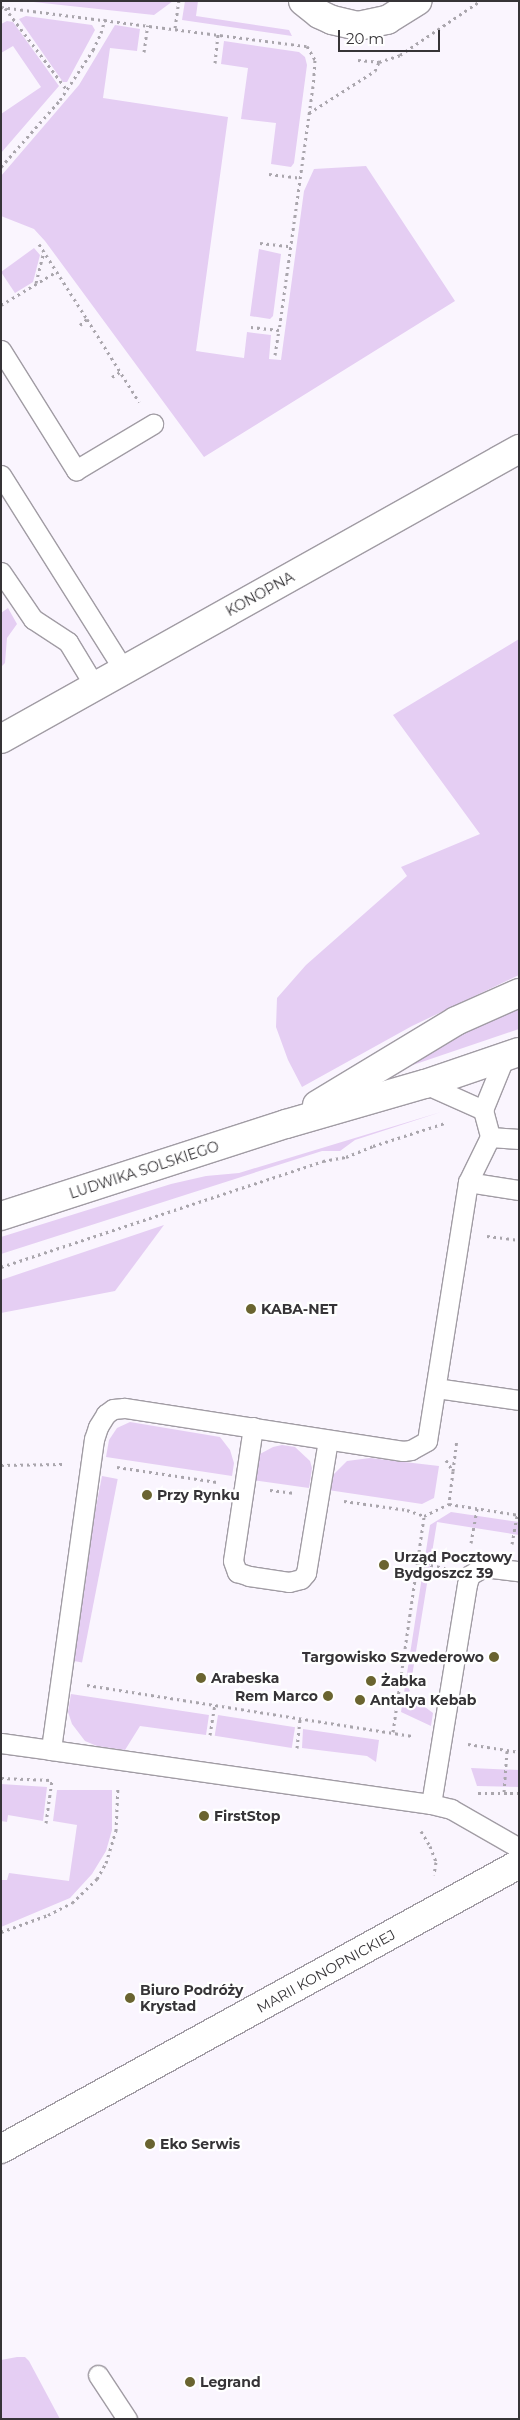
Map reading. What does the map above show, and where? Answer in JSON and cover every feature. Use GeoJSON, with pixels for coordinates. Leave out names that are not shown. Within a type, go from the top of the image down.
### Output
{"type":"FeatureCollection","features":[{"type":"Feature","properties":{"kind":"street"},"geometry":{"type":"LineString","coordinates":[[303,1],[319,14],[332,20],[358,26],[387,20],[417,1]]}},
{"type":"Feature","properties":{"kind":"street","name":"KONOPNA"},"geometry":{"type":"LineString","coordinates":[[1,739],[94,685],[519,449]]}},
{"type":"Feature","properties":{"kind":"street","name":"LUDWIKA SOLSKIEGO"},"geometry":{"type":"LineString","coordinates":[[286,1124],[456,1021],[519,993]]}},
{"type":"Feature","properties":{"kind":"street","name":"LUDWIKA SOLSKIEGO"},"geometry":{"type":"LineString","coordinates":[[1,1216],[286,1124],[425,1084],[512,1054]]}},
{"type":"Feature","properties":{"kind":"street","name":"MARII KONOPNICKIEJ"},"geometry":{"type":"LineString","coordinates":[[1,2149],[519,1864]]}},
{"type":"Feature","properties":{"kind":"lane"},"geometry":{"type":"LineString","coordinates":[[1,350],[76,470],[153,424]]}},
{"type":"Feature","properties":{"kind":"lane"},"geometry":{"type":"LineString","coordinates":[[1,475],[124,670]]}},
{"type":"Feature","properties":{"kind":"lane"},"geometry":{"type":"LineString","coordinates":[[1,572],[33,619],[68,642],[94,685]]}},
{"type":"Feature","properties":{"kind":"lane"},"geometry":{"type":"LineString","coordinates":[[51,1750],[91,1463],[98,1427],[106,1414],[113,1410],[124,1408],[403,1451],[421,1446],[428,1441],[468,1182],[490,1137],[483,1110],[512,1054]]}},
{"type":"Feature","properties":{"kind":"lane"},"geometry":{"type":"LineString","coordinates":[[425,1084],[483,1110]]}},
{"type":"Feature","properties":{"kind":"lane"},"geometry":{"type":"LineString","coordinates":[[490,1137],[519,1139]]}},
{"type":"Feature","properties":{"kind":"lane"},"geometry":{"type":"LineString","coordinates":[[468,1182],[519,1190]]}},
{"type":"Feature","properties":{"kind":"lane"},"geometry":{"type":"LineString","coordinates":[[436,1388],[519,1400]]}},
{"type":"Feature","properties":{"kind":"lane"},"geometry":{"type":"LineString","coordinates":[[253,1427],[233,1561],[237,1572],[249,1576],[289,1582],[301,1579],[306,1573],[328,1440]]}},
{"type":"Feature","properties":{"kind":"lane"},"geometry":{"type":"LineString","coordinates":[[431,1804],[470,1575],[484,1567],[519,1571]]}},
{"type":"Feature","properties":{"kind":"lane"},"geometry":{"type":"LineString","coordinates":[[1,1743],[431,1804],[451,1810],[519,1848]]}},
{"type":"Feature","properties":{"kind":"lane"},"geometry":{"type":"LineString","coordinates":[[98,2375],[126,2419]]}},
{"type":"Feature","properties":{"kind":"path"},"geometry":{"type":"LineString","coordinates":[[175,28],[179,1]]}},
{"type":"Feature","properties":{"kind":"path"},"geometry":{"type":"LineString","coordinates":[[3,7],[307,46],[315,60],[275,355]]}},
{"type":"Feature","properties":{"kind":"path"},"geometry":{"type":"LineString","coordinates":[[3,7],[67,90]]}},
{"type":"Feature","properties":{"kind":"path"},"geometry":{"type":"LineString","coordinates":[[1,167],[67,90],[97,42],[105,19]]}},
{"type":"Feature","properties":{"kind":"path"},"geometry":{"type":"LineString","coordinates":[[144,52],[148,25]]}},
{"type":"Feature","properties":{"kind":"path"},"geometry":{"type":"LineString","coordinates":[[214,63],[218,34]]}},
{"type":"Feature","properties":{"kind":"path"},"geometry":{"type":"LineString","coordinates":[[309,113],[376,71],[379,62]]}},
{"type":"Feature","properties":{"kind":"path"},"geometry":{"type":"LineString","coordinates":[[269,174],[300,178]]}},
{"type":"Feature","properties":{"kind":"path"},"geometry":{"type":"LineString","coordinates":[[260,243],[290,246]]}},
{"type":"Feature","properties":{"kind":"path"},"geometry":{"type":"LineString","coordinates":[[39,244],[153,424]]}},
{"type":"Feature","properties":{"kind":"path"},"geometry":{"type":"LineString","coordinates":[[36,284],[44,251]]}},
{"type":"Feature","properties":{"kind":"path"},"geometry":{"type":"LineString","coordinates":[[1,305],[56,272]]}},
{"type":"Feature","properties":{"kind":"path"},"geometry":{"type":"LineString","coordinates":[[80,325],[87,320]]}},
{"type":"Feature","properties":{"kind":"path"},"geometry":{"type":"LineString","coordinates":[[248,327],[279,330]]}},
{"type":"Feature","properties":{"kind":"path"},"geometry":{"type":"LineString","coordinates":[[112,378],[120,372]]}},
{"type":"Feature","properties":{"kind":"path"},"geometry":{"type":"LineString","coordinates":[[1,1266],[323,1161],[346,1157],[451,1120]]}},
{"type":"Feature","properties":{"kind":"path"},"geometry":{"type":"LineString","coordinates":[[486,1245],[487,1236],[519,1240]]}},
{"type":"Feature","properties":{"kind":"path"},"geometry":{"type":"LineString","coordinates":[[449,1504],[464,1392]]}},
{"type":"Feature","properties":{"kind":"path"},"geometry":{"type":"LineString","coordinates":[[429,1434],[453,1471]]}},
{"type":"Feature","properties":{"kind":"path"},"geometry":{"type":"LineString","coordinates":[[1,1465],[91,1463]]}},
{"type":"Feature","properties":{"kind":"path"},"geometry":{"type":"LineString","coordinates":[[393,1732],[424,1516],[449,1504],[519,1515]]}},
{"type":"Feature","properties":{"kind":"path"},"geometry":{"type":"LineString","coordinates":[[61,1681],[519,1752]]}},
{"type":"Feature","properties":{"kind":"path"},"geometry":{"type":"LineString","coordinates":[[210,1736],[215,1705]]}},
{"type":"Feature","properties":{"kind":"path"},"geometry":{"type":"LineString","coordinates":[[297,1748],[300,1718]]}},
{"type":"Feature","properties":{"kind":"path"},"geometry":{"type":"LineString","coordinates":[[504,1792],[507,1750]]}},
{"type":"Feature","properties":{"kind":"path"},"geometry":{"type":"LineString","coordinates":[[46,1823],[52,1780]]}},
{"type":"Feature","properties":{"kind":"path"},"geometry":{"type":"LineString","coordinates":[[1,1932],[48,1915],[72,1903],[97,1878],[106,1863],[116,1831],[118,1786]]}},
{"type":"Feature","properties":{"kind":"path"},"geometry":{"type":"LineString","coordinates":[[434,1879],[436,1862],[430,1846],[420,1832],[481,1792],[519,1793]]}},
{"type":"Feature","properties":{"kind":"shaded area"},"geometry":{"type":"Polygon","coordinates":[[[24,1],[173,1],[154,15],[24,1]]]}},
{"type":"Feature","properties":{"kind":"shaded area"},"geometry":{"type":"Polygon","coordinates":[[[185,1],[198,1],[196,16],[289,30],[292,36],[182,20],[185,1]]]}},
{"type":"Feature","properties":{"kind":"shaded area"},"geometry":{"type":"Polygon","coordinates":[[[26,16],[92,25],[95,30],[67,82],[63,82],[19,19],[26,16]]]}},
{"type":"Feature","properties":{"kind":"shaded area"},"geometry":{"type":"Polygon","coordinates":[[[7,21],[13,22],[59,86],[1,153],[1,114],[41,87],[13,46],[1,53],[1,24],[7,21]]]}},
{"type":"Feature","properties":{"kind":"shaded area"},"geometry":{"type":"Polygon","coordinates":[[[115,25],[140,29],[137,51],[110,48],[103,98],[228,117],[196,351],[244,358],[247,332],[271,335],[269,359],[281,360],[304,191],[314,169],[366,166],[455,301],[204,457],[45,241],[34,229],[1,216],[1,176],[79,85],[115,25]]]}},
{"type":"Feature","properties":{"kind":"shaded area"},"geometry":{"type":"Polygon","coordinates":[[[224,41],[299,52],[305,57],[307,65],[294,163],[291,167],[271,164],[276,123],[241,119],[248,68],[221,64],[224,41]]]}},
{"type":"Feature","properties":{"kind":"shaded area"},"geometry":{"type":"Polygon","coordinates":[[[34,248],[40,255],[33,282],[15,293],[1,272],[34,248]]]}},
{"type":"Feature","properties":{"kind":"shaded area"},"geometry":{"type":"Polygon","coordinates":[[[259,249],[281,254],[273,316],[270,319],[250,316],[259,249]]]}},
{"type":"Feature","properties":{"kind":"shaded area"},"geometry":{"type":"Polygon","coordinates":[[[8,608],[17,624],[7,638],[5,663],[1,667],[1,613],[8,608]]]}},
{"type":"Feature","properties":{"kind":"shaded area"},"geometry":{"type":"Polygon","coordinates":[[[519,639],[519,975],[412,1026],[302,1087],[288,1060],[276,1027],[277,998],[306,965],[407,876],[401,867],[480,834],[393,715],[519,639]]]}},
{"type":"Feature","properties":{"kind":"shaded area"},"geometry":{"type":"Polygon","coordinates":[[[519,1000],[519,1029],[404,1068],[402,1058],[519,1000]]]}},
{"type":"Feature","properties":{"kind":"shaded area"},"geometry":{"type":"Polygon","coordinates":[[[441,1112],[355,1140],[340,1151],[322,1151],[1,1254],[1,1237],[171,1184],[206,1176],[239,1173],[441,1112]]]}},
{"type":"Feature","properties":{"kind":"shaded area"},"geometry":{"type":"Polygon","coordinates":[[[164,1225],[115,1291],[1,1313],[1,1280],[164,1225]]]}},
{"type":"Feature","properties":{"kind":"shaded area"},"geometry":{"type":"Polygon","coordinates":[[[130,1422],[220,1437],[230,1450],[234,1463],[232,1476],[106,1457],[109,1440],[117,1428],[130,1422]]]}},
{"type":"Feature","properties":{"kind":"shaded area"},"geometry":{"type":"Polygon","coordinates":[[[282,1445],[295,1447],[310,1461],[312,1468],[309,1488],[252,1480],[254,1468],[260,1454],[273,1447],[282,1445]]]}},
{"type":"Feature","properties":{"kind":"shaded area"},"geometry":{"type":"Polygon","coordinates":[[[370,1458],[439,1466],[434,1498],[422,1504],[328,1490],[332,1476],[347,1461],[370,1458]]]}},
{"type":"Feature","properties":{"kind":"shaded area"},"geometry":{"type":"Polygon","coordinates":[[[102,1476],[118,1479],[82,1663],[66,1660],[102,1476]]]}},
{"type":"Feature","properties":{"kind":"shaded area"},"geometry":{"type":"Polygon","coordinates":[[[451,1512],[519,1522],[519,1535],[437,1522],[409,1695],[433,1713],[431,1726],[401,1712],[430,1525],[451,1512]]]}},
{"type":"Feature","properties":{"kind":"shaded area"},"geometry":{"type":"Polygon","coordinates":[[[71,1694],[209,1715],[206,1735],[140,1726],[125,1750],[97,1746],[85,1741],[72,1724],[68,1712],[71,1694]]]}},
{"type":"Feature","properties":{"kind":"shaded area"},"geometry":{"type":"Polygon","coordinates":[[[218,1715],[295,1727],[292,1748],[215,1736],[218,1715]]]}},
{"type":"Feature","properties":{"kind":"shaded area"},"geometry":{"type":"Polygon","coordinates":[[[303,1729],[379,1740],[376,1762],[367,1756],[302,1748],[303,1729]]]}},
{"type":"Feature","properties":{"kind":"shaded area"},"geometry":{"type":"Polygon","coordinates":[[[471,1768],[519,1770],[519,1787],[477,1786],[471,1768]]]}},
{"type":"Feature","properties":{"kind":"shaded area"},"geometry":{"type":"Polygon","coordinates":[[[1,1784],[47,1787],[43,1821],[8,1815],[7,1822],[1,1821],[1,1784]]]}},
{"type":"Feature","properties":{"kind":"shaded area"},"geometry":{"type":"Polygon","coordinates":[[[57,1790],[112,1790],[112,1830],[106,1851],[92,1874],[70,1898],[1,1927],[1,1880],[7,1880],[9,1873],[69,1881],[77,1825],[53,1821],[57,1790]]]}},
{"type":"Feature","properties":{"kind":"shaded area"},"geometry":{"type":"Polygon","coordinates":[[[25,2357],[29,2361],[60,2419],[1,2419],[1,2360],[25,2357]]]}},
{"type":"Feature","properties":{"kind":"place","name":"KABA-NET"},"geometry":{"type":"Point","coordinates":[251,1309]}},
{"type":"Feature","properties":{"kind":"place","name":"Przy Rynku"},"geometry":{"type":"Point","coordinates":[147,1495]}},
{"type":"Feature","properties":{"kind":"place","name":"Urząd Pocztowy Bydgoszcz 39"},"geometry":{"type":"Point","coordinates":[384,1565]}},
{"type":"Feature","properties":{"kind":"place","name":"Targowisko Szwederowo"},"geometry":{"type":"Point","coordinates":[494,1657]}},
{"type":"Feature","properties":{"kind":"place","name":"Arabeska"},"geometry":{"type":"Point","coordinates":[201,1678]}},
{"type":"Feature","properties":{"kind":"place","name":"Żabka"},"geometry":{"type":"Point","coordinates":[371,1681]}},
{"type":"Feature","properties":{"kind":"place","name":"Rem Marco"},"geometry":{"type":"Point","coordinates":[328,1696]}},
{"type":"Feature","properties":{"kind":"place","name":"Antalya Kebab"},"geometry":{"type":"Point","coordinates":[360,1700]}},
{"type":"Feature","properties":{"kind":"place","name":"FirstStop"},"geometry":{"type":"Point","coordinates":[204,1816]}},
{"type":"Feature","properties":{"kind":"place","name":"Biuro Podróży Krystad"},"geometry":{"type":"Point","coordinates":[130,1998]}},
{"type":"Feature","properties":{"kind":"place","name":"Eko Serwis"},"geometry":{"type":"Point","coordinates":[150,2144]}},
{"type":"Feature","properties":{"kind":"place","name":"Legrand"},"geometry":{"type":"Point","coordinates":[190,2382]}}]}
